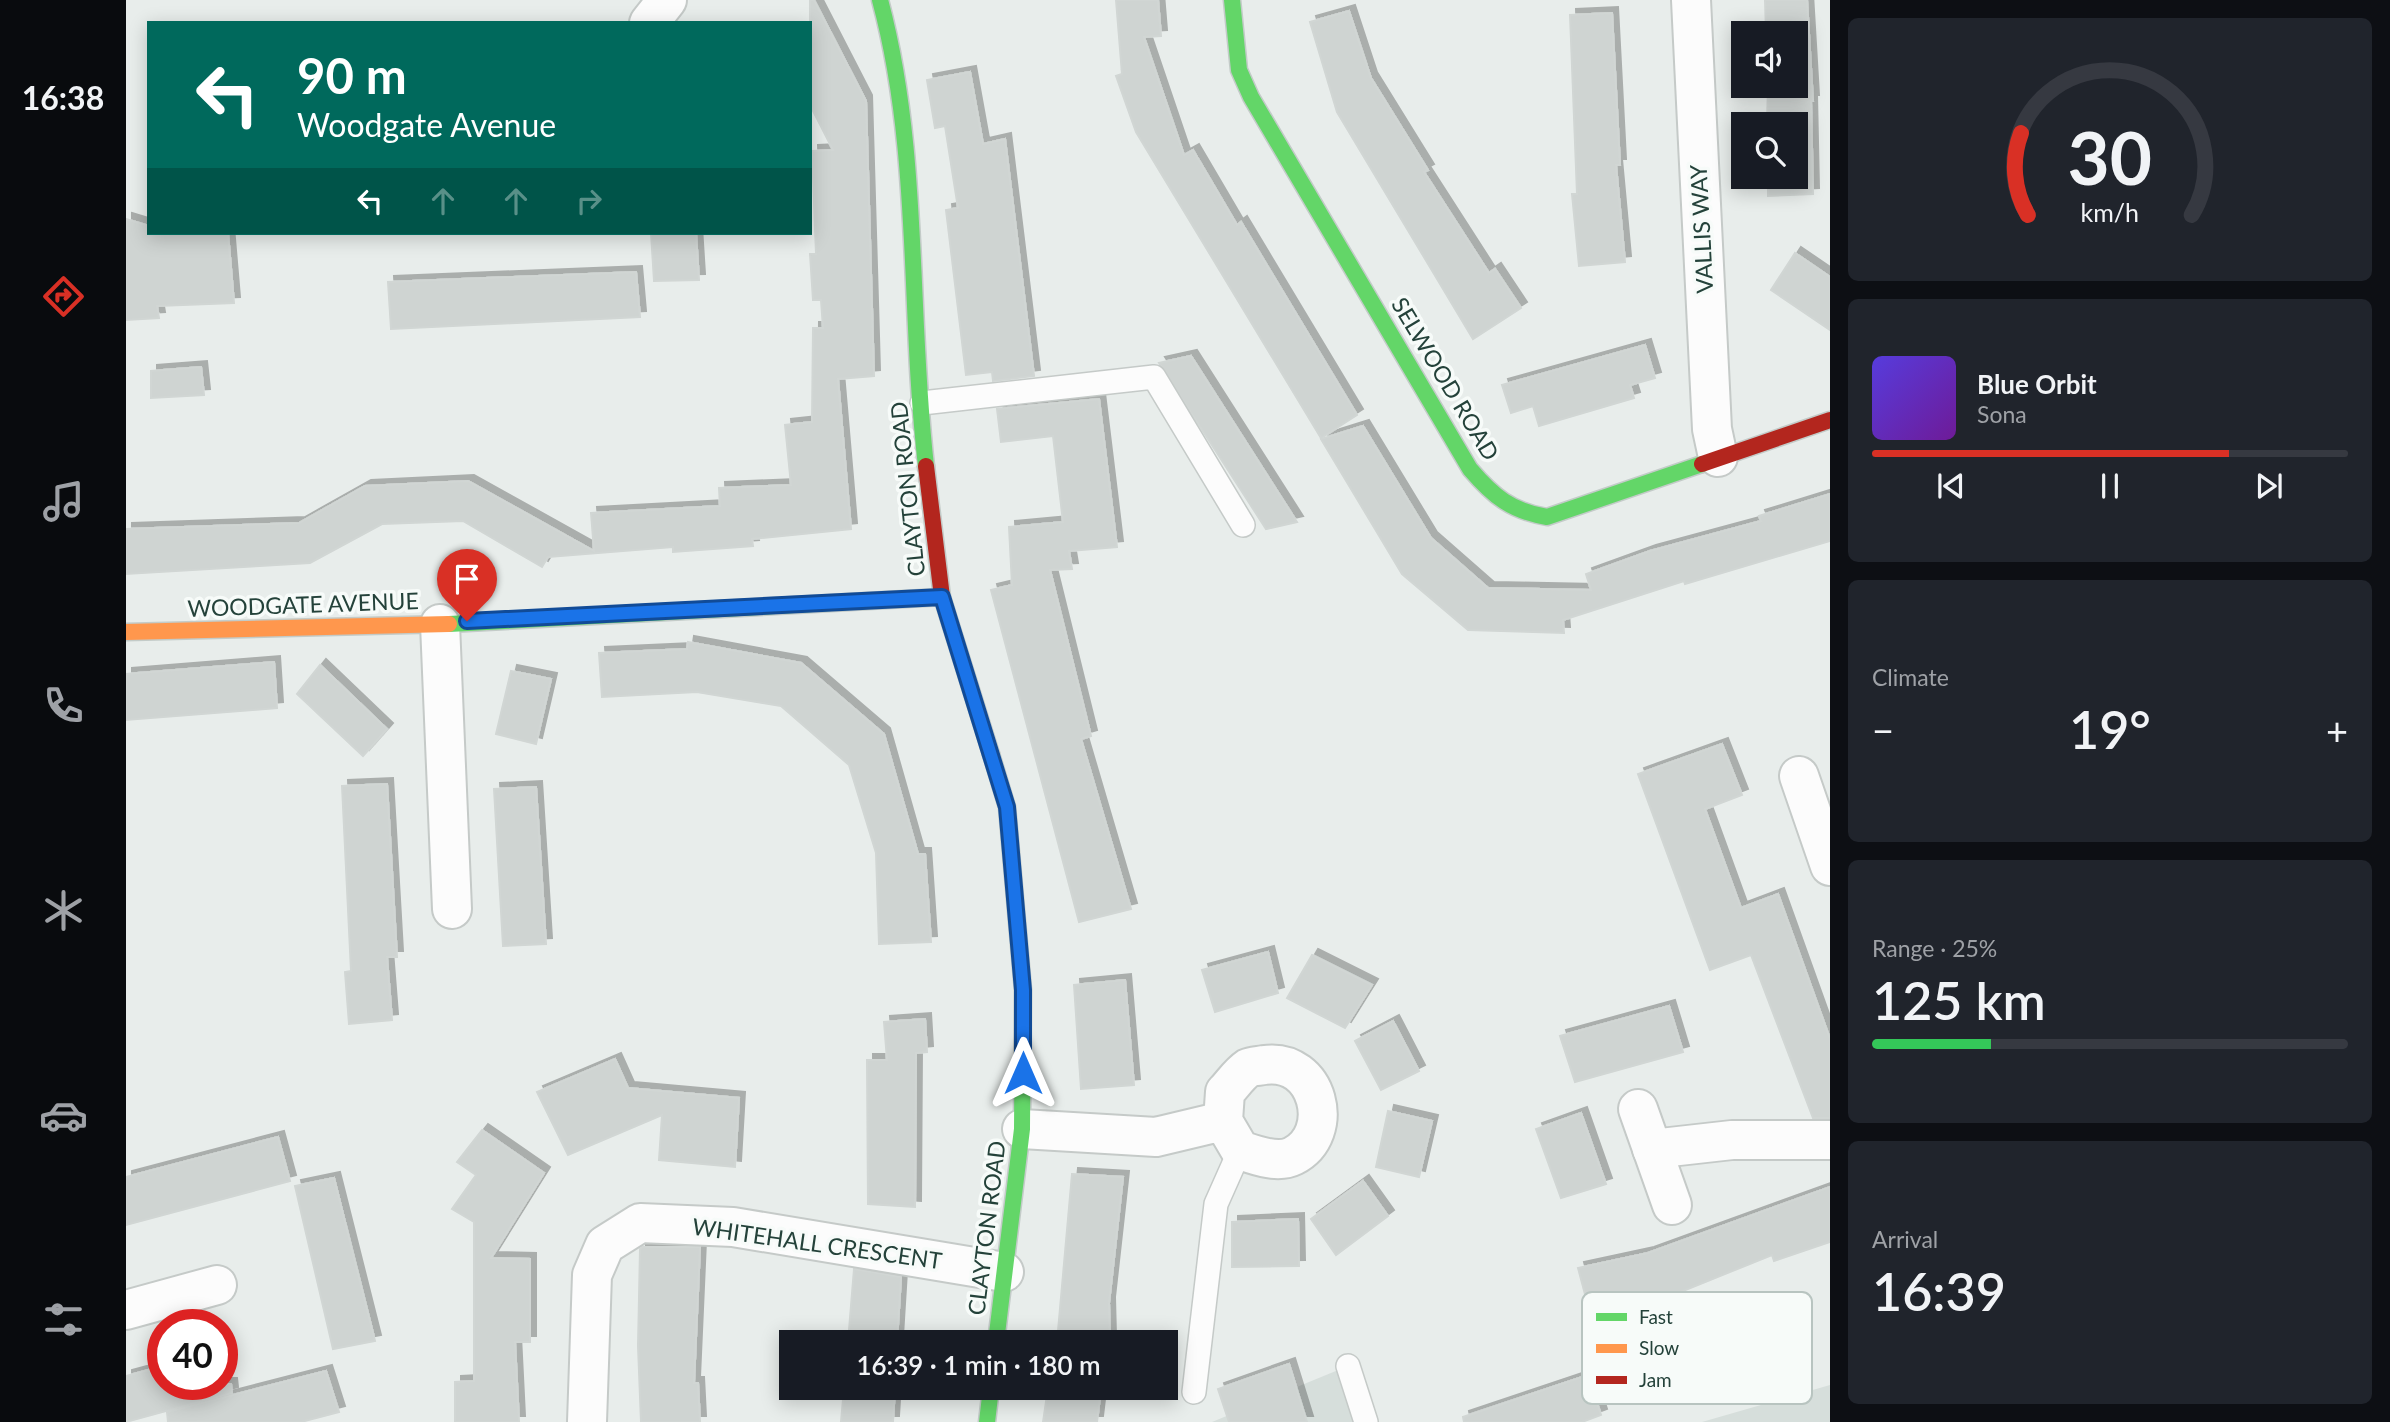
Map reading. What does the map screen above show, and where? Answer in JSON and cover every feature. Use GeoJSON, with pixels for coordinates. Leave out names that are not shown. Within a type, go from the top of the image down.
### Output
{"type":"FeatureCollection","features":[{"type":"Feature","properties":{"kind":"street"},"geometry":{"type":"LineString","coordinates":[[651,21],[667,0]]}},
{"type":"Feature","properties":{"kind":"street","name":"CLAYTON ROAD"},"geometry":{"type":"LineString","coordinates":[[880,0],[896,59],[911,213],[922,403],[942,597],[1007,807],[1023,990],[1022,1129],[997,1330]]}},
{"type":"Feature","properties":{"kind":"street","name":"SELWOOD ROAD"},"geometry":{"type":"LineString","coordinates":[[1232,0],[1238,70],[1251,97],[1470,469],[1501,505],[1518,513],[1547,517],[1830,420]]}},
{"type":"Feature","properties":{"kind":"street","name":"VALLIS WAY"},"geometry":{"type":"LineString","coordinates":[[1691,0],[1712,429],[1718,457]]}},
{"type":"Feature","properties":{"kind":"street","name":"WOODGATE AVENUE"},"geometry":{"type":"LineString","coordinates":[[126,632],[440,624],[942,597]]}},
{"type":"Feature","properties":{"kind":"street"},"geometry":{"type":"LineString","coordinates":[[440,624],[452,908]]}},
{"type":"Feature","properties":{"kind":"street"},"geometry":{"type":"LineString","coordinates":[[1799,776],[1830,866]]}},
{"type":"Feature","properties":{"kind":"street"},"geometry":{"type":"LineString","coordinates":[[1638,1109],[1672,1205]]}},
{"type":"Feature","properties":{"kind":"street"},"geometry":{"type":"LineString","coordinates":[[1022,1129],[1156,1137],[1231,1136]]}},
{"type":"Feature","properties":{"kind":"street"},"geometry":{"type":"LineString","coordinates":[[1652,1149],[1732,1140],[1830,1140]]}},
{"type":"Feature","properties":{"kind":"street","name":"WHITEHALL CRESCENT"},"geometry":{"type":"LineString","coordinates":[[587,1422],[592,1275],[605,1245],[640,1223],[733,1227],[1004,1272]]}},
{"type":"Feature","properties":{"kind":"street"},"geometry":{"type":"LineString","coordinates":[[126,1310],[217,1285]]}},
{"type":"Feature","properties":{"kind":"street"},"geometry":{"type":"LineString","coordinates":[[987,1422],[990,1400]]}},
{"type":"Feature","properties":{"kind":"lane"},"geometry":{"type":"LineString","coordinates":[[922,403],[1154,377],[1243,526]]}},
{"type":"Feature","properties":{"kind":"lane"},"geometry":{"type":"LineString","coordinates":[[1194,1392],[1216,1204],[1231,1136]]}},
{"type":"Feature","properties":{"kind":"lane"},"geometry":{"type":"LineString","coordinates":[[1348,1366],[1366,1422]]}},
{"type":"Feature","properties":{"kind":"shaded area"},"geometry":{"type":"Polygon","coordinates":[[[1348,1366],[1366,1422],[1212,1422],[1348,1366]]]}},
{"type":"Feature","properties":{"kind":"shaded area"},"geometry":{"type":"Polygon","coordinates":[[[1830,1385],[1830,1422],[1702,1422],[1764,1404],[1812,1404],[1812,1390],[1830,1385]]]}},
{"type":"Feature","properties":{"kind":"building"},"geometry":{"type":"Polygon","coordinates":[[[810,0],[814,0],[866,101],[874,376],[838,379],[851,529],[752,539],[753,546],[673,552],[673,547],[548,557],[542,567],[463,521],[382,524],[310,563],[126,574],[126,529],[299,523],[365,486],[468,481],[594,551],[591,513],[720,506],[719,488],[791,485],[785,425],[812,422],[813,328],[823,328],[821,300],[813,300],[810,254],[816,254],[812,151],[833,150],[812,109],[810,0]]]}},
{"type":"Feature","properties":{"kind":"building"},"geometry":{"type":"Polygon","coordinates":[[[1116,0],[1158,0],[1161,36],[1144,37],[1184,155],[1193,150],[1237,225],[1241,222],[1357,415],[1321,438],[1136,132],[1116,76],[1122,74],[1116,0]]]}},
{"type":"Feature","properties":{"kind":"building"},"geometry":{"type":"Polygon","coordinates":[[[1765,0],[1807,0],[1813,101],[1813,194],[1768,196],[1768,189],[1808,189],[1808,112],[1767,112],[1768,98],[1808,98],[1808,21],[1766,21],[1765,0]]]}},
{"type":"Feature","properties":{"kind":"building"},"geometry":{"type":"Polygon","coordinates":[[[1349,11],[1371,78],[1428,170],[1424,172],[1489,273],[1495,269],[1521,308],[1473,339],[1337,112],[1310,22],[1349,11]]]}},
{"type":"Feature","properties":{"kind":"building"},"geometry":{"type":"Polygon","coordinates":[[[1612,13],[1620,165],[1616,165],[1625,262],[1579,266],[1572,194],[1577,194],[1570,15],[1612,13]]]}},
{"type":"Feature","properties":{"kind":"building"},"geometry":{"type":"Polygon","coordinates":[[[970,72],[983,144],[1005,139],[1034,376],[993,381],[992,372],[966,375],[946,210],[958,208],[945,126],[935,128],[927,80],[970,72]]]}},
{"type":"Feature","properties":{"kind":"building"},"geometry":{"type":"Polygon","coordinates":[[[126,219],[147,225],[147,235],[228,235],[234,303],[157,306],[159,318],[126,320],[126,219]]]}},
{"type":"Feature","properties":{"kind":"building"},"geometry":{"type":"Polygon","coordinates":[[[651,235],[696,235],[699,280],[654,281],[651,235]]]}},
{"type":"Feature","properties":{"kind":"building"},"geometry":{"type":"Polygon","coordinates":[[[1795,253],[1830,277],[1830,330],[1771,290],[1795,253]]]}},
{"type":"Feature","properties":{"kind":"building"},"geometry":{"type":"Polygon","coordinates":[[[636,272],[640,317],[391,329],[388,282],[636,272]]]}},
{"type":"Feature","properties":{"kind":"building"},"geometry":{"type":"Polygon","coordinates":[[[1645,345],[1655,378],[1630,385],[1634,398],[1539,426],[1533,406],[1511,413],[1502,385],[1645,345]]]}},
{"type":"Feature","properties":{"kind":"building"},"geometry":{"type":"Polygon","coordinates":[[[1191,356],[1297,522],[1266,529],[1159,363],[1191,356]]]}},
{"type":"Feature","properties":{"kind":"building"},"geometry":{"type":"Polygon","coordinates":[[[201,367],[204,395],[151,398],[151,371],[201,367]]]}},
{"type":"Feature","properties":{"kind":"building"},"geometry":{"type":"Polygon","coordinates":[[[1099,399],[1117,547],[1069,551],[1072,569],[1050,570],[1091,736],[1081,739],[1131,909],[1079,922],[991,590],[1012,585],[1009,527],[1063,522],[1053,436],[1001,442],[997,409],[1099,399]]]}},
{"type":"Feature","properties":{"kind":"building"},"geometry":{"type":"Polygon","coordinates":[[[1363,426],[1431,538],[1488,588],[1591,590],[1586,574],[1650,551],[1761,521],[1759,516],[1830,494],[1830,541],[1685,584],[1684,581],[1563,620],[1564,633],[1468,630],[1402,574],[1321,439],[1363,426]]]}},
{"type":"Feature","properties":{"kind":"building"},"geometry":{"type":"Polygon","coordinates":[[[688,642],[801,663],[884,734],[918,854],[925,854],[931,942],[879,944],[876,853],[849,765],[781,706],[697,692],[602,697],[599,653],[687,649],[688,642]]]}},
{"type":"Feature","properties":{"kind":"building"},"geometry":{"type":"Polygon","coordinates":[[[274,662],[277,708],[126,720],[126,674],[274,662]]]}},
{"type":"Feature","properties":{"kind":"building"},"geometry":{"type":"Polygon","coordinates":[[[320,665],[387,729],[363,756],[297,694],[320,665]]]}},
{"type":"Feature","properties":{"kind":"building"},"geometry":{"type":"Polygon","coordinates":[[[511,671],[551,679],[536,744],[496,734],[511,671]]]}},
{"type":"Feature","properties":{"kind":"building"},"geometry":{"type":"Polygon","coordinates":[[[1722,744],[1742,795],[1705,809],[1741,908],[1778,894],[1830,1039],[1830,1118],[1813,1118],[1751,955],[1710,970],[1638,774],[1722,744]]]}},
{"type":"Feature","properties":{"kind":"building"},"geometry":{"type":"Polygon","coordinates":[[[387,784],[397,957],[387,957],[392,1020],[349,1024],[345,972],[351,971],[342,786],[387,784]]]}},
{"type":"Feature","properties":{"kind":"building"},"geometry":{"type":"Polygon","coordinates":[[[536,787],[546,944],[503,946],[494,789],[536,787]]]}},
{"type":"Feature","properties":{"kind":"building"},"geometry":{"type":"Polygon","coordinates":[[[1268,952],[1278,993],[1215,1012],[1202,970],[1268,952]]]}},
{"type":"Feature","properties":{"kind":"building"},"geometry":{"type":"Polygon","coordinates":[[[1312,955],[1372,985],[1345,1028],[1287,998],[1312,955]]]}},
{"type":"Feature","properties":{"kind":"building"},"geometry":{"type":"Polygon","coordinates":[[[1125,980],[1134,1085],[1081,1089],[1074,985],[1125,980]]]}},
{"type":"Feature","properties":{"kind":"building"},"geometry":{"type":"Polygon","coordinates":[[[1669,1006],[1683,1052],[1575,1082],[1560,1036],[1669,1006]]]}},
{"type":"Feature","properties":{"kind":"building"},"geometry":{"type":"Polygon","coordinates":[[[925,1019],[927,1052],[916,1053],[915,1207],[868,1204],[867,1060],[887,1060],[884,1022],[925,1019]]]}},
{"type":"Feature","properties":{"kind":"building"},"geometry":{"type":"Polygon","coordinates":[[[1393,1021],[1419,1071],[1381,1090],[1355,1041],[1393,1021]]]}},
{"type":"Feature","properties":{"kind":"building"},"geometry":{"type":"Polygon","coordinates":[[[615,1059],[628,1088],[739,1098],[735,1167],[659,1160],[662,1115],[568,1155],[537,1092],[615,1059]]]}},
{"type":"Feature","properties":{"kind":"building"},"geometry":{"type":"Polygon","coordinates":[[[1388,1111],[1432,1121],[1419,1177],[1376,1167],[1388,1111]]]}},
{"type":"Feature","properties":{"kind":"building"},"geometry":{"type":"Polygon","coordinates":[[[1581,1113],[1606,1184],[1561,1198],[1536,1129],[1581,1113]]]}},
{"type":"Feature","properties":{"kind":"building"},"geometry":{"type":"Polygon","coordinates":[[[482,1130],[544,1173],[491,1258],[530,1259],[530,1342],[515,1342],[519,1422],[455,1422],[455,1382],[474,1381],[474,1222],[452,1209],[476,1175],[457,1162],[482,1130]]]}},
{"type":"Feature","properties":{"kind":"building"},"geometry":{"type":"Polygon","coordinates":[[[278,1137],[290,1181],[126,1225],[126,1177],[278,1137]]]}},
{"type":"Feature","properties":{"kind":"building"},"geometry":{"type":"Polygon","coordinates":[[[1072,1174],[1123,1177],[1109,1303],[1110,1330],[1058,1330],[1072,1174]]]}},
{"type":"Feature","properties":{"kind":"building"},"geometry":{"type":"Polygon","coordinates":[[[334,1178],[375,1341],[333,1349],[295,1186],[334,1178]]]}},
{"type":"Feature","properties":{"kind":"building"},"geometry":{"type":"Polygon","coordinates":[[[1363,1181],[1388,1216],[1336,1255],[1311,1219],[1363,1181]]]}},
{"type":"Feature","properties":{"kind":"building"},"geometry":{"type":"Polygon","coordinates":[[[1830,1187],[1830,1242],[1774,1261],[1772,1255],[1680,1292],[1584,1292],[1578,1268],[1648,1253],[1830,1187]]]}},
{"type":"Feature","properties":{"kind":"building"},"geometry":{"type":"Polygon","coordinates":[[[1298,1219],[1299,1266],[1232,1267],[1232,1222],[1298,1219]]]}},
{"type":"Feature","properties":{"kind":"building"},"geometry":{"type":"Polygon","coordinates":[[[700,1247],[694,1383],[698,1383],[700,1422],[641,1422],[638,1346],[640,1249],[700,1247]]]}},
{"type":"Feature","properties":{"kind":"building"},"geometry":{"type":"Polygon","coordinates":[[[854,1269],[901,1277],[898,1330],[849,1330],[854,1269]]]}},
{"type":"Feature","properties":{"kind":"building"},"geometry":{"type":"Polygon","coordinates":[[[1289,1364],[1307,1422],[1229,1422],[1218,1389],[1289,1364]]]}},
{"type":"Feature","properties":{"kind":"building"},"geometry":{"type":"Polygon","coordinates":[[[147,1370],[147,1400],[206,1400],[126,1422],[126,1376],[147,1370]]]}},
{"type":"Feature","properties":{"kind":"building"},"geometry":{"type":"Polygon","coordinates":[[[326,1371],[339,1412],[301,1422],[168,1422],[167,1412],[214,1400],[238,1400],[238,1394],[326,1371]]]}},
{"type":"Feature","properties":{"kind":"building"},"geometry":{"type":"Polygon","coordinates":[[[1582,1377],[1582,1404],[1597,1404],[1601,1415],[1582,1422],[1464,1422],[1463,1417],[1582,1377]]]}},
{"type":"Feature","properties":{"kind":"building"},"geometry":{"type":"Polygon","coordinates":[[[843,1400],[894,1400],[893,1422],[841,1422],[843,1400]]]}},
{"type":"Feature","properties":{"kind":"building"},"geometry":{"type":"Polygon","coordinates":[[[1046,1400],[1100,1400],[1097,1422],[1043,1422],[1046,1400]]]}},
{"type":"Feature","properties":{"kind":"traffic: fast"},"geometry":{"type":"LineString","coordinates":[[880,0],[893,57],[908,173],[926,466]]}},
{"type":"Feature","properties":{"kind":"traffic: fast"},"geometry":{"type":"LineString","coordinates":[[1232,0],[1239,70],[1251,97],[1470,469],[1487,487],[1513,506],[1547,517],[1702,464]]}},
{"type":"Feature","properties":{"kind":"traffic: fast"},"geometry":{"type":"LineString","coordinates":[[449,624],[942,597]]}},
{"type":"Feature","properties":{"kind":"traffic: fast"},"geometry":{"type":"LineString","coordinates":[[991,754],[1007,807],[1023,990],[1022,1129],[997,1330]]}},
{"type":"Feature","properties":{"kind":"traffic: fast"},"geometry":{"type":"LineString","coordinates":[[987,1422],[990,1400]]}},
{"type":"Feature","properties":{"kind":"traffic: slow"},"geometry":{"type":"LineString","coordinates":[[126,632],[449,624]]}},
{"type":"Feature","properties":{"kind":"traffic: jam"},"geometry":{"type":"LineString","coordinates":[[1702,464],[1830,420]]}},
{"type":"Feature","properties":{"kind":"traffic: jam"},"geometry":{"type":"LineString","coordinates":[[926,466],[942,597],[991,754]]}},
{"type":"Feature","properties":{"kind":"route"},"geometry":{"type":"LineString","coordinates":[[467,621],[942,597],[1007,807],[1023,990],[1023,1073]]}}]}
